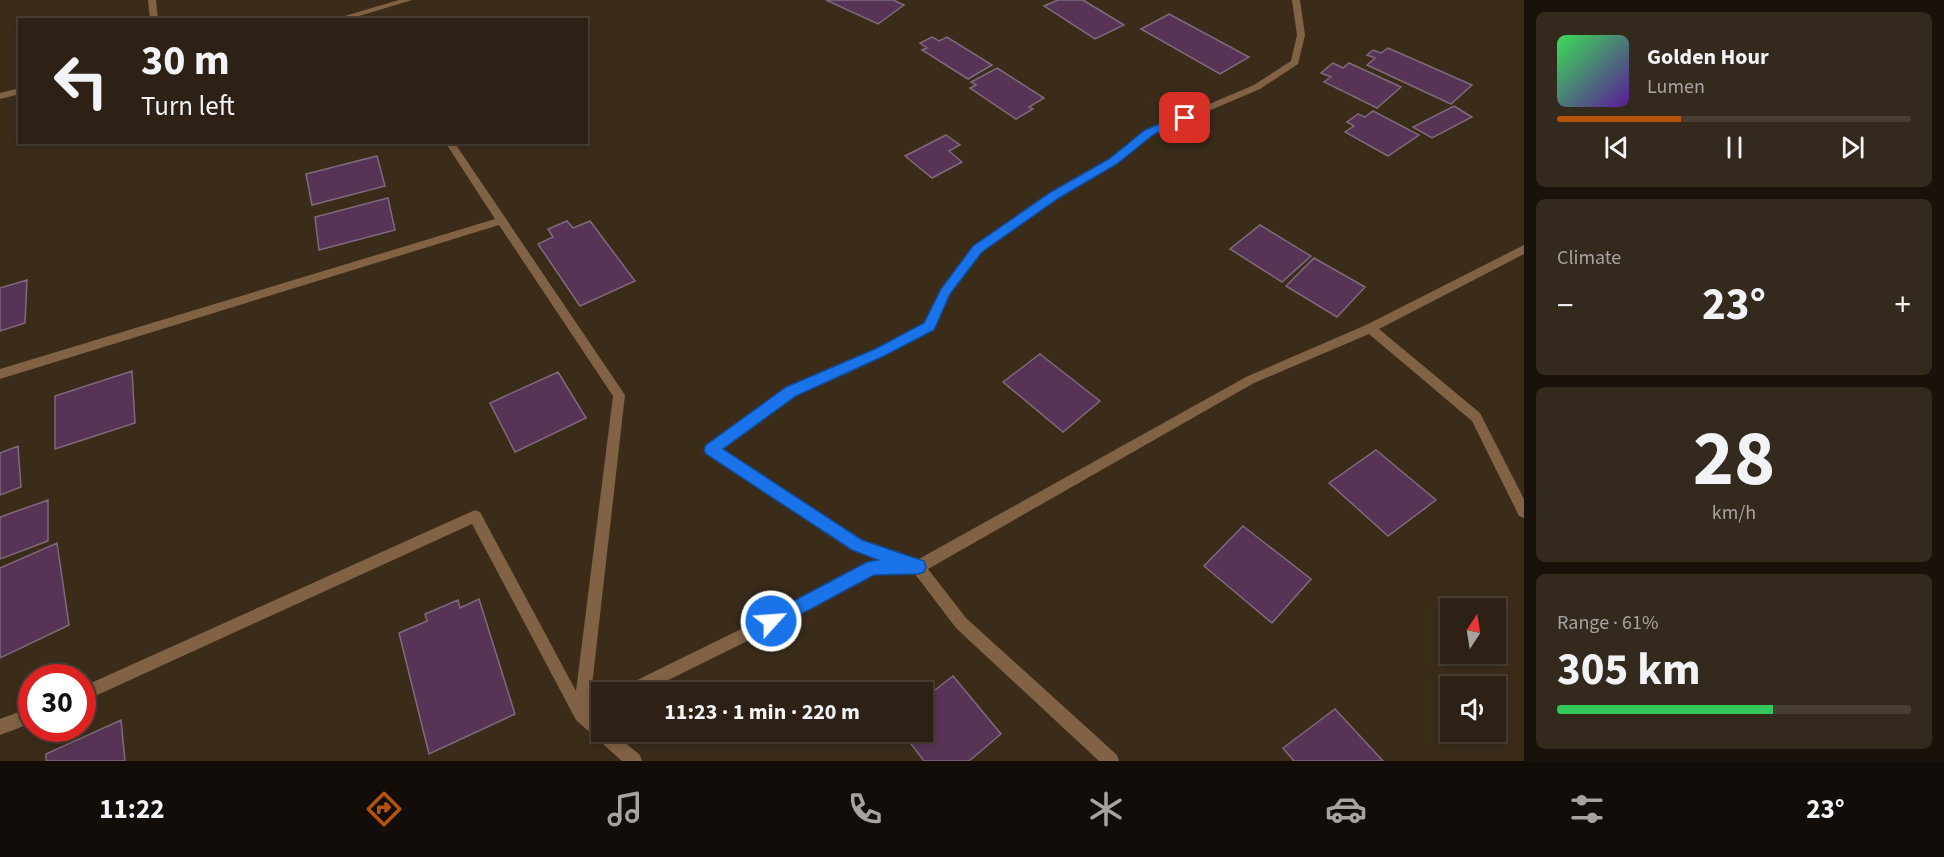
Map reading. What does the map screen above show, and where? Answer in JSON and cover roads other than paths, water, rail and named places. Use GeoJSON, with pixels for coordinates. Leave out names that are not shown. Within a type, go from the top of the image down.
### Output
{"type":"FeatureCollection","features":[{"type":"Feature","properties":{"kind":"street"},"geometry":{"type":"LineString","coordinates":[[152,0],[154,18]]}},
{"type":"Feature","properties":{"kind":"street"},"geometry":{"type":"LineString","coordinates":[[361,17],[408,0]]}},
{"type":"Feature","properties":{"kind":"street"},"geometry":{"type":"LineString","coordinates":[[1111,761],[961,623],[918,567],[858,545],[711,450],[791,392],[880,353],[929,327],[945,292],[978,249],[1055,195],[1113,161],[1149,133],[1257,87],[1295,62],[1301,36],[1296,0]]}},
{"type":"Feature","properties":{"kind":"street"},"geometry":{"type":"LineString","coordinates":[[0,96],[18,92]]}},
{"type":"Feature","properties":{"kind":"street"},"geometry":{"type":"LineString","coordinates":[[450,144],[619,395],[581,715]]}},
{"type":"Feature","properties":{"kind":"street"},"geometry":{"type":"LineString","coordinates":[[0,374],[503,220]]}},
{"type":"Feature","properties":{"kind":"street"},"geometry":{"type":"LineString","coordinates":[[648,682],[813,601],[872,567],[918,567],[1250,380],[1370,328],[1524,249]]}},
{"type":"Feature","properties":{"kind":"street"},"geometry":{"type":"LineString","coordinates":[[1370,328],[1476,417],[1524,512]]}},
{"type":"Feature","properties":{"kind":"street"},"geometry":{"type":"LineString","coordinates":[[96,689],[475,516],[581,715],[634,761]]}},
{"type":"Feature","properties":{"kind":"street"},"geometry":{"type":"LineString","coordinates":[[581,715],[591,710]]}},
{"type":"Feature","properties":{"kind":"street"},"geometry":{"type":"LineString","coordinates":[[0,727],[18,720]]}}]}
